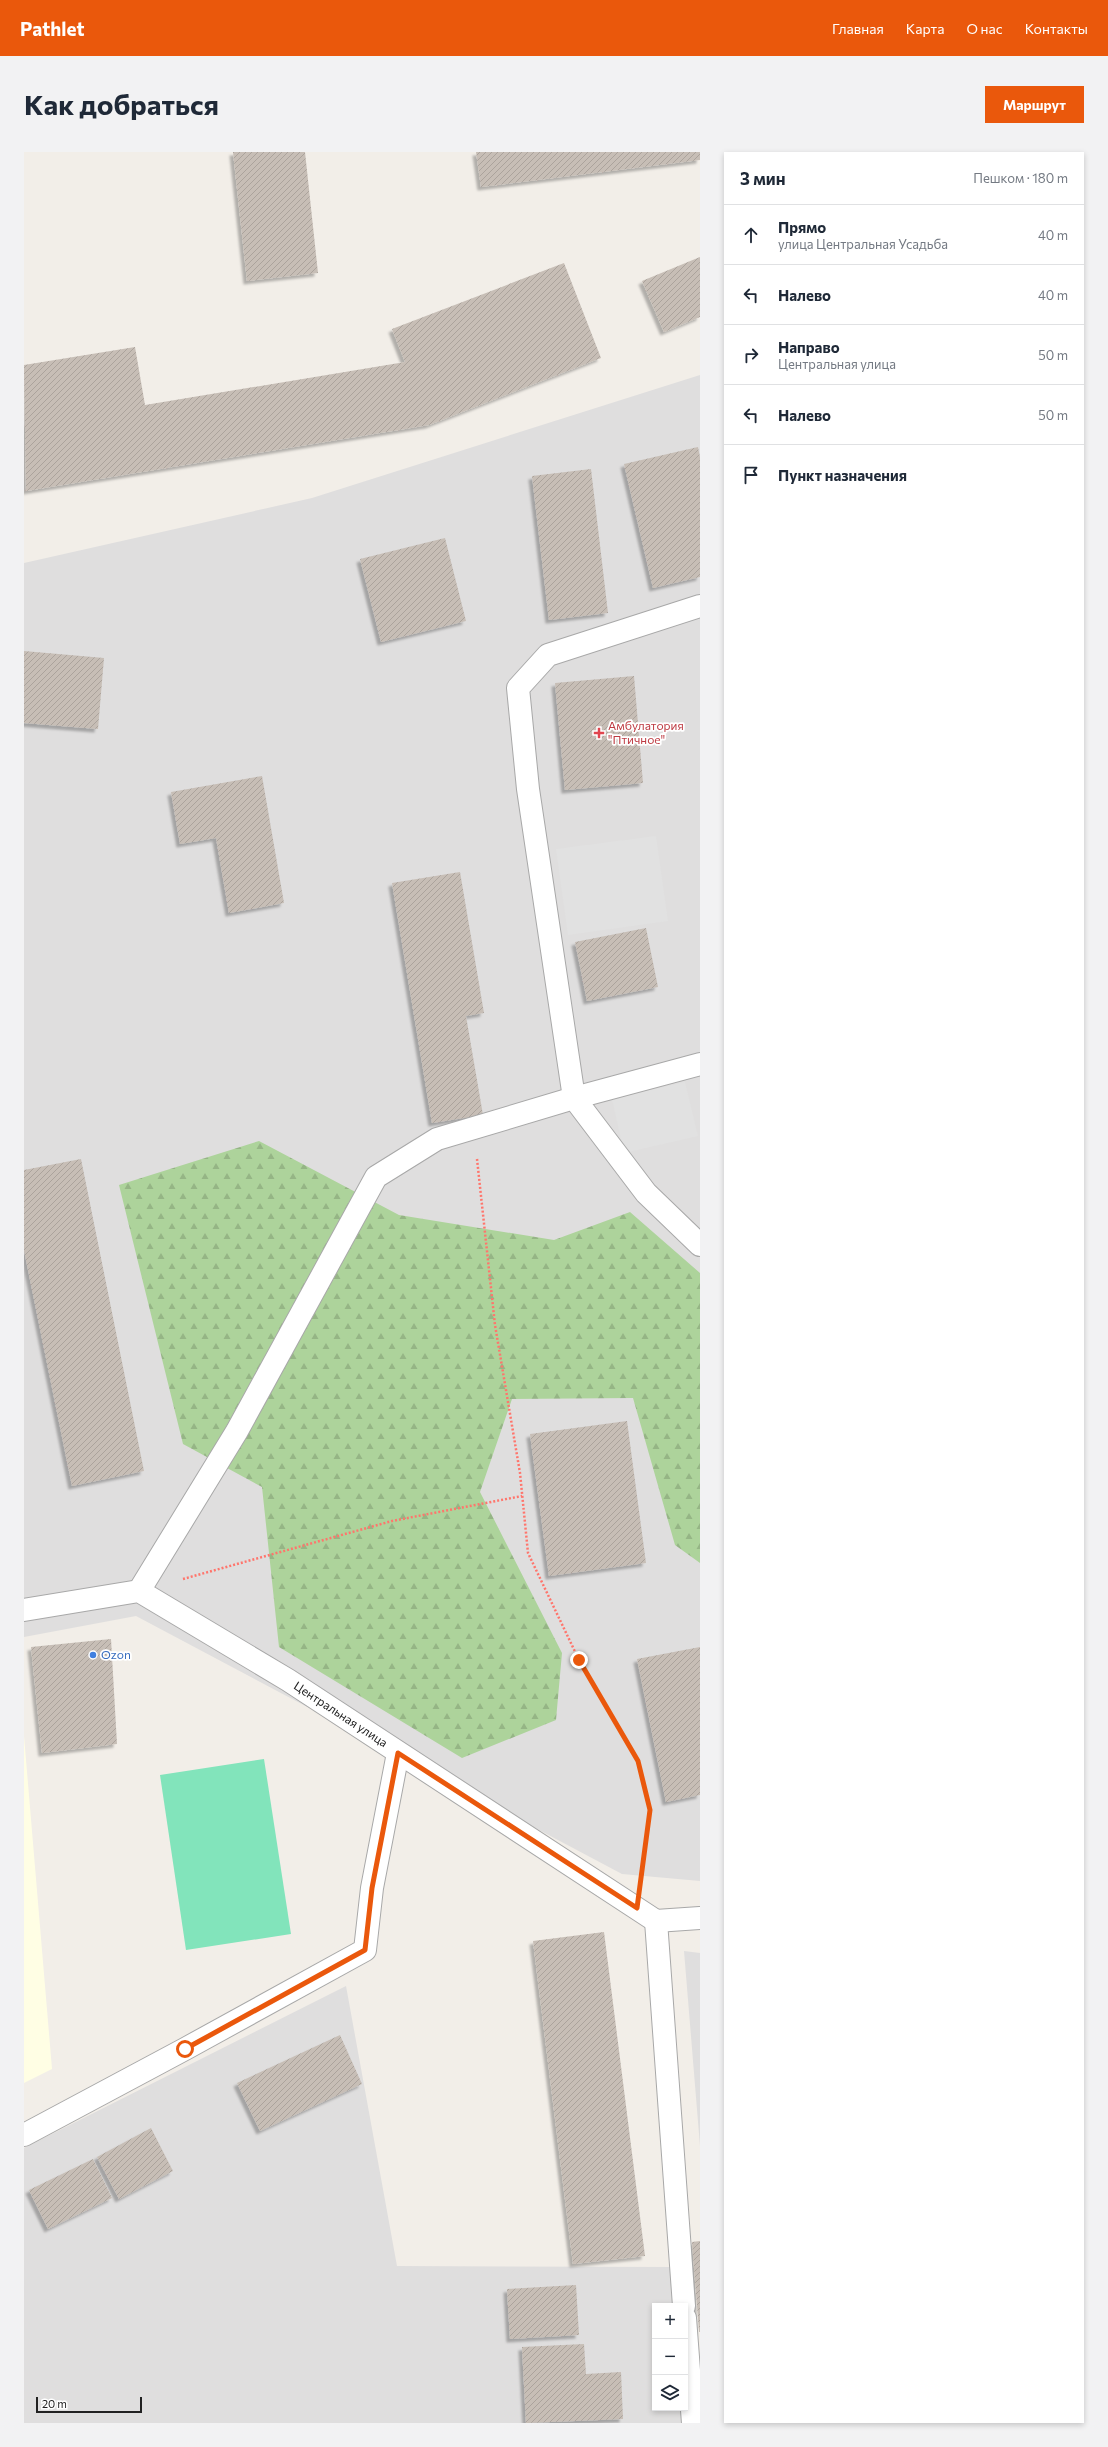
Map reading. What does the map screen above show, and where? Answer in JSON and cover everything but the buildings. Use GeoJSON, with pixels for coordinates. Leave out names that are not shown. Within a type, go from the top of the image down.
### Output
{"type":"FeatureCollection","features":[{"type":"Feature","properties":{"kind":"street"},"geometry":{"type":"LineString","coordinates":[[700,606],[548,655],[518,688],[528,789],[574,1098],[646,1193],[700,1245]]}},
{"type":"Feature","properties":{"kind":"street"},"geometry":{"type":"LineString","coordinates":[[24,1610],[139,1591],[237,1431],[376,1177],[437,1140],[574,1098],[700,1064]]}},
{"type":"Feature","properties":{"kind":"street","name":"Центральная улица"},"geometry":{"type":"LineString","coordinates":[[139,1591],[288,1680],[656,1921]]}},
{"type":"Feature","properties":{"kind":"street"},"geometry":{"type":"LineString","coordinates":[[24,2134],[185,2049],[365,1950],[372,1888],[398,1753]]}},
{"type":"Feature","properties":{"kind":"street"},"geometry":{"type":"LineString","coordinates":[[684,2303],[656,1921],[700,1918]]}},
{"type":"Feature","properties":{"kind":"street"},"geometry":{"type":"LineString","coordinates":[[687,2339],[693,2423]]}},
{"type":"Feature","properties":{"kind":"path"},"geometry":{"type":"LineString","coordinates":[[474,1128],[495,1325],[522,1496],[528,1553],[579,1660],[638,1761],[650,1810],[637,1908]]}},
{"type":"Feature","properties":{"kind":"path"},"geometry":{"type":"LineString","coordinates":[[139,1591],[392,1521],[522,1496]]}},
{"type":"Feature","properties":{"kind":"shaded area"},"geometry":{"type":"Polygon","coordinates":[[[700,375],[700,1881],[622,1874],[136,1616],[24,1637],[24,563],[312,498],[700,375]]]}},
{"type":"Feature","properties":{"kind":"shaded area"},"geometry":{"type":"Polygon","coordinates":[[[656,836],[668,921],[568,935],[556,849],[656,836]]]}},
{"type":"Feature","properties":{"kind":"shaded area"},"geometry":{"type":"Polygon","coordinates":[[[685,1082],[698,1136],[624,1153],[612,1099],[685,1082]]]}},
{"type":"Feature","properties":{"kind":"shaded area"},"geometry":{"type":"Polygon","coordinates":[[[24,1736],[52,2069],[24,2083],[24,1736]]]}},
{"type":"Feature","properties":{"kind":"shaded area"},"geometry":{"type":"Polygon","coordinates":[[[684,1951],[700,1953],[700,2146],[684,1951]]]}},
{"type":"Feature","properties":{"kind":"shaded area"},"geometry":{"type":"Polygon","coordinates":[[[346,1986],[397,2266],[674,2267],[677,2303],[652,2303],[652,2411],[685,2411],[686,2423],[24,2423],[24,2148],[346,1986]]]}},
{"type":"Feature","properties":{"kind":"green space"},"geometry":{"type":"Polygon","coordinates":[[[259,1141],[399,1215],[554,1240],[630,1212],[700,1273],[700,1563],[675,1545],[633,1398],[512,1399],[480,1492],[562,1653],[556,1720],[462,1758],[279,1647],[262,1487],[183,1444],[119,1185],[259,1141]]]}},
{"type":"Feature","properties":{"kind":"green space"},"geometry":{"type":"Polygon","coordinates":[[[264,1759],[291,1934],[186,1950],[160,1775],[264,1759]]]}},
{"type":"Feature","properties":{"kind":"place","name":"Амбулатория \"Птичное\""},"geometry":{"type":"Point","coordinates":[599,733]}},
{"type":"Feature","properties":{"kind":"place","name":"Ozon"},"geometry":{"type":"Point","coordinates":[93,1655]}},
{"type":"Feature","properties":{"kind":"route"},"geometry":{"type":"LineString","coordinates":[[185,2049],[365,1950],[372,1888],[398,1753],[637,1908],[650,1810],[638,1761],[579,1660]]}}]}
